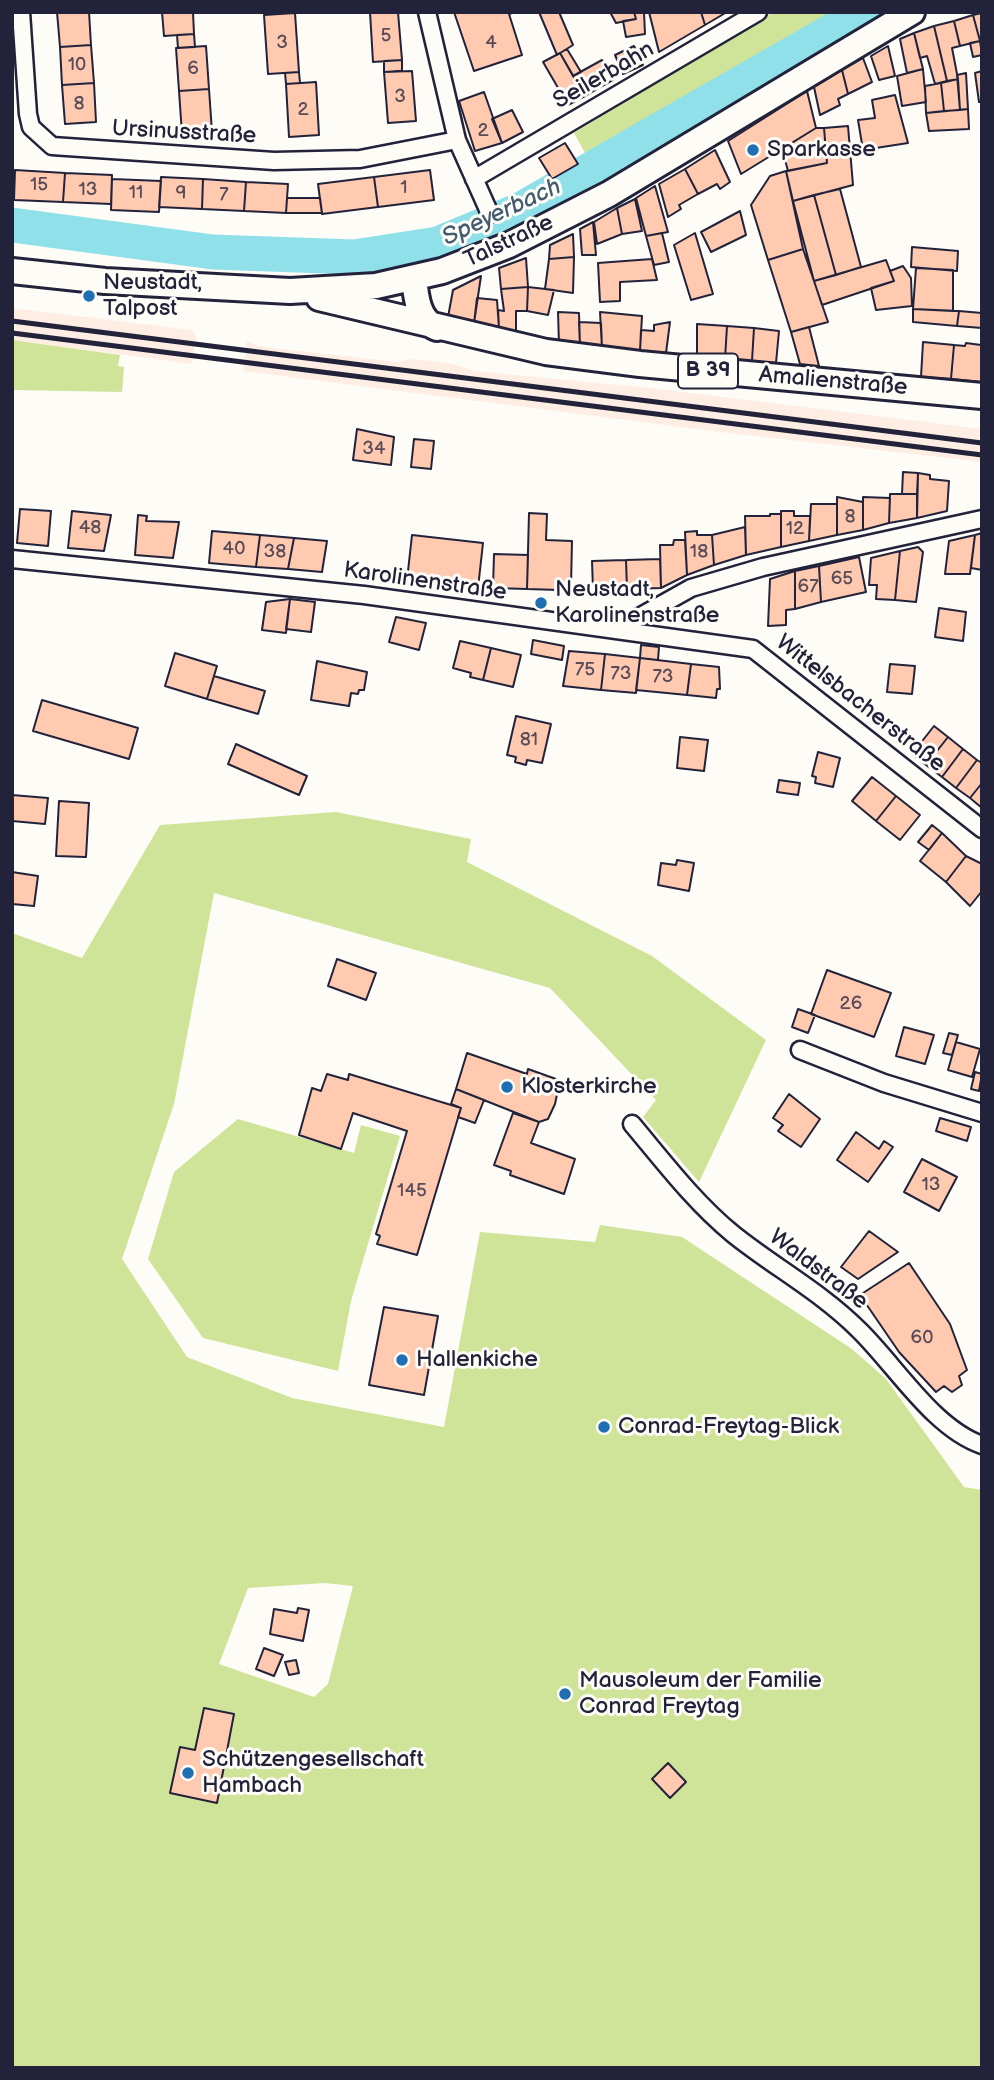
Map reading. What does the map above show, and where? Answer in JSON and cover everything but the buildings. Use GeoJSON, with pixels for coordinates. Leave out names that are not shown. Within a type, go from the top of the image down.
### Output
{"type":"FeatureCollection","features":[{"type":"Feature","properties":{"kind":"main road","name":"Talstraße"},"geometry":{"type":"LineString","coordinates":[[12,271],[105,281],[290,291],[365,288],[414,279],[487,255],[609,194],[908,14]]}},
{"type":"Feature","properties":{"kind":"main road"},"geometry":{"type":"LineString","coordinates":[[414,279],[419,307],[431,326],[437,328]]}},
{"type":"Feature","properties":{"kind":"main road","name":"Amalienstraße"},"geometry":{"type":"LineString","coordinates":[[290,291],[546,352],[640,364],[982,396]]}},
{"type":"Feature","properties":{"kind":"street","name":"Ursinusstraße"},"geometry":{"type":"LineString","coordinates":[[21,12],[31,127],[52,146],[78,150],[286,161],[360,159],[457,140]]}},
{"type":"Feature","properties":{"kind":"street"},"geometry":{"type":"LineString","coordinates":[[427,12],[457,140],[490,214]]}},
{"type":"Feature","properties":{"kind":"street","name":"Seilerbahn"},"geometry":{"type":"LineString","coordinates":[[474,179],[758,12]]}},
{"type":"Feature","properties":{"kind":"street"},"geometry":{"type":"LineString","coordinates":[[616,630],[703,585],[763,567],[982,519]]}},
{"type":"Feature","properties":{"kind":"street","name":"Karolinenstraße"},"geometry":{"type":"LineString","coordinates":[[12,559],[364,595],[616,630]]}},
{"type":"Feature","properties":{"kind":"street","name":"Wittelsbacherstraße"},"geometry":{"type":"LineString","coordinates":[[616,630],[753,649],[982,829]]}},
{"type":"Feature","properties":{"kind":"street"},"geometry":{"type":"LineString","coordinates":[[800,1050],[884,1083],[982,1113]]}},
{"type":"Feature","properties":{"kind":"street","name":"Waldstraße"},"geometry":{"type":"LineString","coordinates":[[632,1124],[730,1231],[834,1307],[860,1330],[944,1423],[967,1439],[982,1445]]}},
{"type":"Feature","properties":{"kind":"shaded area"},"geometry":{"type":"Polygon","coordinates":[[[12,308],[192,330],[196,335],[192,364],[12,340],[12,308]]]}},
{"type":"Feature","properties":{"kind":"shaded area"},"geometry":{"type":"Polygon","coordinates":[[[247,341],[257,346],[290,350],[398,362],[413,359],[453,364],[475,371],[659,389],[982,429],[982,462],[712,431],[243,371],[247,341]]]}},
{"type":"Feature","properties":{"kind":"green space"},"geometry":{"type":"Polygon","coordinates":[[[774,12],[851,12],[590,162],[574,133],[774,12]]]}},
{"type":"Feature","properties":{"kind":"green space"},"geometry":{"type":"Polygon","coordinates":[[[12,340],[120,355],[118,366],[124,367],[122,392],[12,390],[12,340]]]}},
{"type":"Feature","properties":{"kind":"green space"},"geometry":{"type":"Polygon","coordinates":[[[336,812],[471,839],[467,862],[652,956],[766,1040],[699,1182],[643,1117],[656,1100],[550,988],[214,893],[174,1104],[122,1259],[187,1357],[292,1398],[444,1427],[480,1232],[595,1242],[600,1225],[682,1237],[852,1349],[886,1379],[964,1487],[982,1490],[982,2068],[12,2068],[12,933],[82,958],[160,825],[336,812]],[[325,1583],[248,1588],[219,1664],[314,1697],[328,1684],[353,1586],[325,1583]]]}},
{"type":"Feature","properties":{"kind":"green space"},"geometry":{"type":"Polygon","coordinates":[[[238,1119],[354,1153],[361,1125],[400,1136],[351,1301],[338,1371],[203,1338],[148,1259],[174,1172],[238,1119]]]}},
{"type":"Feature","properties":{"kind":"waterway","name":"Speyerbach"},"geometry":{"type":"LineString","coordinates":[[12,225],[213,252],[354,257],[438,244],[520,210],[865,12]]}},
{"type":"Feature","properties":{"kind":"railway"},"geometry":{"type":"LineString","coordinates":[[12,321],[982,443]]}},
{"type":"Feature","properties":{"kind":"railway"},"geometry":{"type":"LineString","coordinates":[[12,333],[982,455]]}},
{"type":"Feature","properties":{"kind":"place","name":"Sparkasse"},"geometry":{"type":"Point","coordinates":[753,150]}},
{"type":"Feature","properties":{"kind":"place","name":"Neustadt, Talpost"},"geometry":{"type":"Point","coordinates":[89,296]}},
{"type":"Feature","properties":{"kind":"place","name":"Neustadt, Karolinenstraße"},"geometry":{"type":"Point","coordinates":[541,603]}},
{"type":"Feature","properties":{"kind":"place","name":"Klosterkirche"},"geometry":{"type":"Point","coordinates":[507,1087]}},
{"type":"Feature","properties":{"kind":"place","name":"Hallenkiche"},"geometry":{"type":"Point","coordinates":[402,1360]}},
{"type":"Feature","properties":{"kind":"place","name":"Conrad-Freytag-Blick"},"geometry":{"type":"Point","coordinates":[604,1427]}},
{"type":"Feature","properties":{"kind":"place","name":"Mausoleum der Familie Conrad Freytag"},"geometry":{"type":"Point","coordinates":[565,1694]}},
{"type":"Feature","properties":{"kind":"place","name":"Schützengesellschaft Hambach"},"geometry":{"type":"Point","coordinates":[188,1773]}}]}
